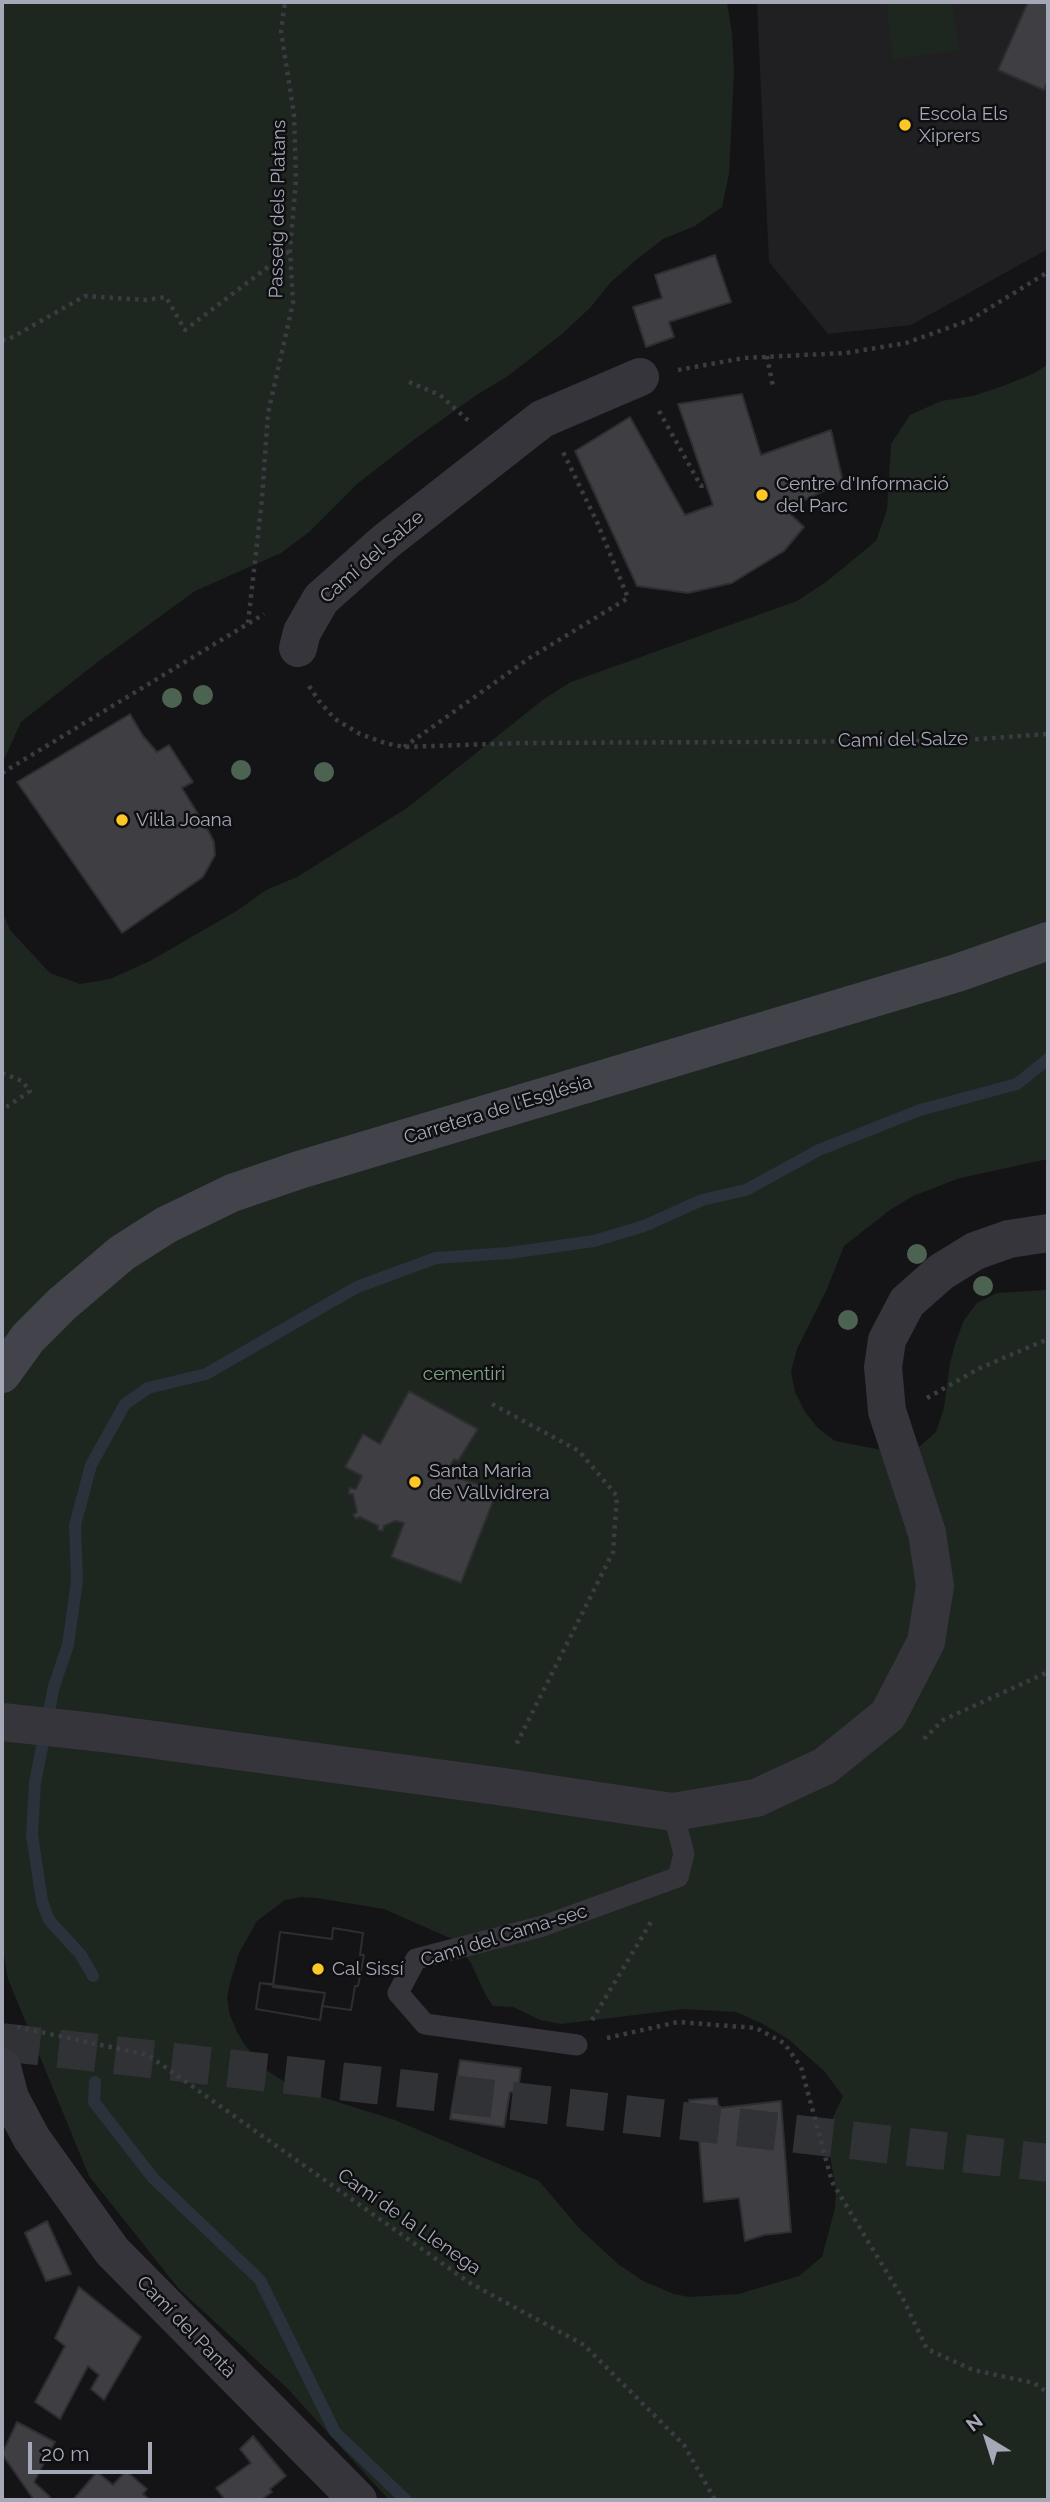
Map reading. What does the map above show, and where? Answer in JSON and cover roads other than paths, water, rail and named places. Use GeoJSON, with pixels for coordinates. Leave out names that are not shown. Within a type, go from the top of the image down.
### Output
{"type":"FeatureCollection","features":[{"type":"Feature","properties":{"kind":"main road","name":"Carretera de l'Església"},"geometry":{"type":"LineString","coordinates":[[2,1374],[28,1338],[121,1253],[166,1225],[232,1193],[312,1166],[957,973],[1048,941]]}},
{"type":"Feature","properties":{"kind":"street","name":"Camí del Salze"},"geometry":{"type":"LineString","coordinates":[[298,648],[309,616],[321,599],[348,574],[541,419],[640,377]]}},
{"type":"Feature","properties":{"kind":"street"},"geometry":{"type":"LineString","coordinates":[[4,1722],[497,1786],[673,1812],[757,1798],[825,1766],[888,1715],[926,1642],[935,1586],[926,1533],[887,1411],[883,1367],[887,1340],[907,1302],[941,1272],[975,1251],[1009,1238],[1048,1233]]}},
{"type":"Feature","properties":{"kind":"street","name":"Camí del Pantà"},"geometry":{"type":"LineString","coordinates":[[5,2088],[32,2139],[112,2251],[358,2500]]}},
{"type":"Feature","properties":{"kind":"lane","name":"Camí del Cama-sec"},"geometry":{"type":"LineString","coordinates":[[577,2045],[425,2024],[398,1993],[415,1959],[543,1926],[678,1877],[684,1854],[673,1812]]}},
{"type":"Feature","properties":{"kind":"waterway"},"geometry":{"type":"LineString","coordinates":[[93,1976],[81,1955],[49,1920],[42,1901],[32,1835],[35,1783],[54,1686],[68,1645],[77,1581],[75,1525],[91,1465],[125,1404],[148,1388],[206,1374],[357,1287],[436,1258],[509,1253],[594,1241],[644,1226],[702,1200],[746,1190],[819,1150],[920,1110],[1017,1084],[1048,1059]]}},
{"type":"Feature","properties":{"kind":"waterway"},"geometry":{"type":"LineString","coordinates":[[95,2082],[94,2102],[153,2178],[260,2280],[335,2432],[406,2500]]}},
{"type":"Feature","properties":{"kind":"tunnel"},"geometry":{"type":"LineString","coordinates":[[2,2042],[1048,2163]]}},
{"type":"Feature","properties":{"kind":"place","name":"Escola Els Xiprers"},"geometry":{"type":"Point","coordinates":[905,125]}},
{"type":"Feature","properties":{"kind":"place","name":"Centre d'Informació del Parc"},"geometry":{"type":"Point","coordinates":[762,495]}},
{"type":"Feature","properties":{"kind":"place","name":"Vil·la Joana"},"geometry":{"type":"Point","coordinates":[122,820]}},
{"type":"Feature","properties":{"kind":"place","name":"Santa Maria de Vallvidrera"},"geometry":{"type":"Point","coordinates":[415,1482]}},
{"type":"Feature","properties":{"kind":"place","name":"Cal Sissí"},"geometry":{"type":"Point","coordinates":[318,1969]}},
{"type":"Feature","properties":{"kind":"park label","name":"cementiri"},"geometry":{"type":"Point","coordinates":[464,1374]}}]}
